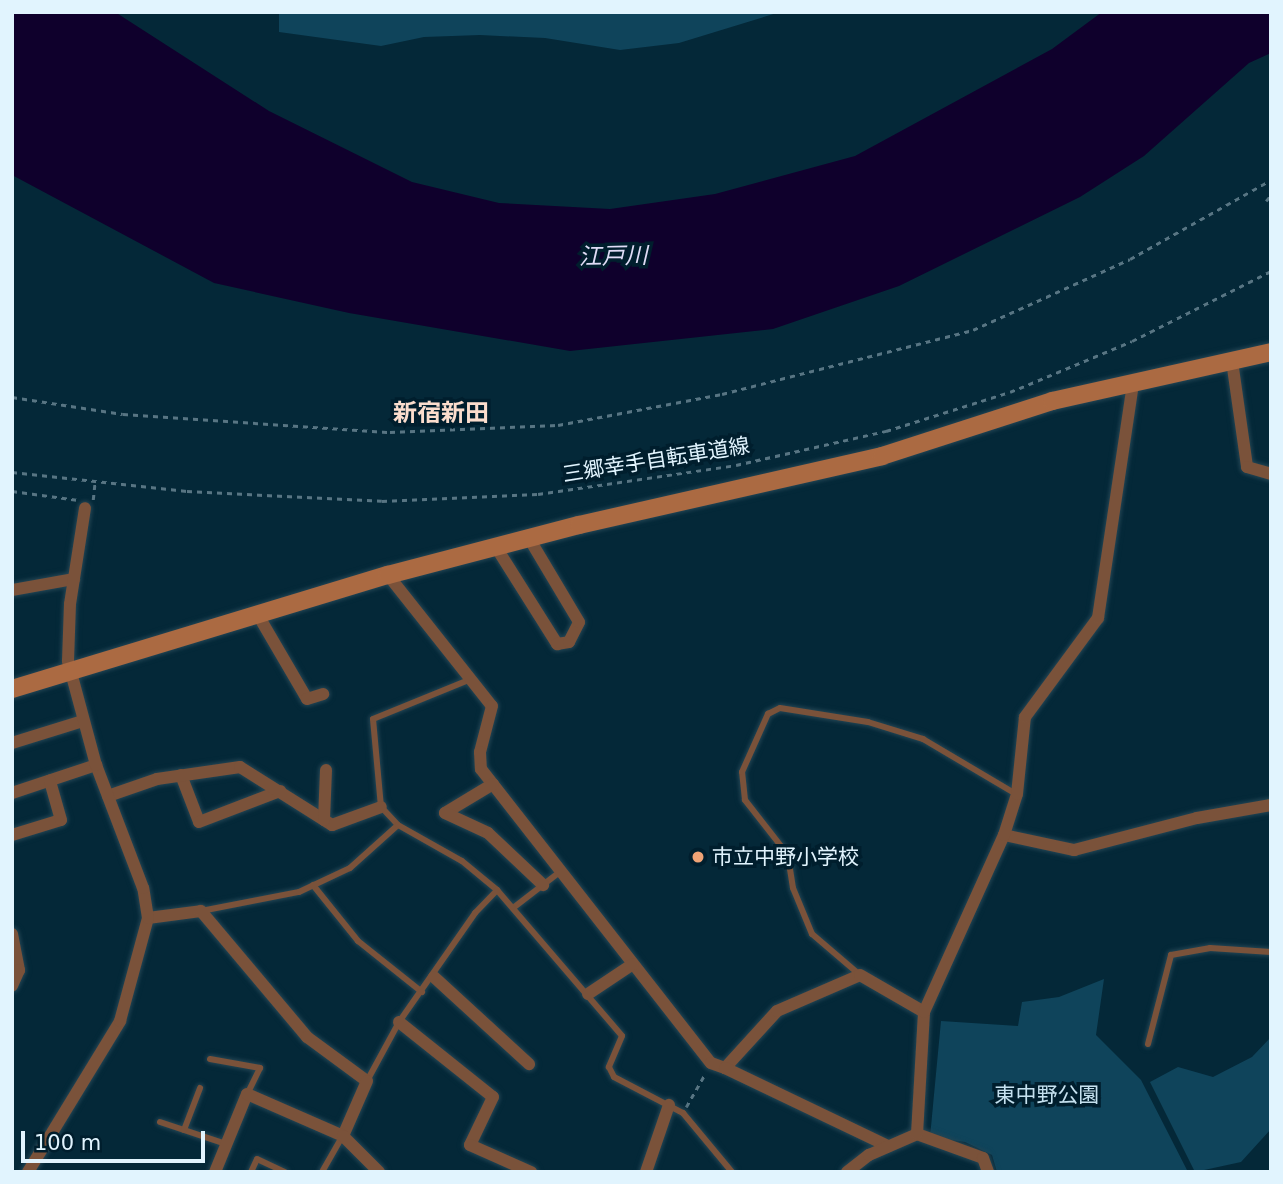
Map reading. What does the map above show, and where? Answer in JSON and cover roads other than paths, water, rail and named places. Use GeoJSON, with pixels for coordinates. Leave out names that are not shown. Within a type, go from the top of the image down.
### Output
{"type":"FeatureCollection","features":[{"type":"Feature","properties":{"kind":"street"},"geometry":{"type":"LineString","coordinates":[[12,689],[388,575],[529,538],[882,456],[1052,401],[1271,352]]}},
{"type":"Feature","properties":{"kind":"street"},"geometry":{"type":"LineString","coordinates":[[1232,361],[1247,467],[1271,474]]}},
{"type":"Feature","properties":{"kind":"street"},"geometry":{"type":"LineString","coordinates":[[917,1134],[924,1012],[1004,835],[1017,794],[1025,717],[1098,618],[1133,383]]}},
{"type":"Feature","properties":{"kind":"street"},"geometry":{"type":"LineString","coordinates":[[28,1172],[120,1021],[148,918],[143,888],[96,765],[71,670],[74,579],[88,505]]}},
{"type":"Feature","properties":{"kind":"street"},"geometry":{"type":"LineString","coordinates":[[496,547],[557,644],[569,642],[579,622],[529,538]]}},
{"type":"Feature","properties":{"kind":"street"},"geometry":{"type":"LineString","coordinates":[[388,575],[492,706],[480,752],[481,769],[711,1063],[888,1146]]}},
{"type":"Feature","properties":{"kind":"street"},"geometry":{"type":"LineString","coordinates":[[12,590],[74,579]]}},
{"type":"Feature","properties":{"kind":"street"},"geometry":{"type":"LineString","coordinates":[[258,615],[307,699],[323,694]]}},
{"type":"Feature","properties":{"kind":"street"},"geometry":{"type":"LineString","coordinates":[[12,743],[83,721]]}},
{"type":"Feature","properties":{"kind":"street"},"geometry":{"type":"LineString","coordinates":[[12,793],[96,765]]}},
{"type":"Feature","properties":{"kind":"street"},"geometry":{"type":"LineString","coordinates":[[108,796],[181,775],[240,767],[332,825],[381,807]]}},
{"type":"Feature","properties":{"kind":"street"},"geometry":{"type":"LineString","coordinates":[[324,820],[326,770]]}},
{"type":"Feature","properties":{"kind":"street"},"geometry":{"type":"LineString","coordinates":[[181,775],[199,822],[280,791]]}},
{"type":"Feature","properties":{"kind":"street"},"geometry":{"type":"LineString","coordinates":[[12,835],[61,820],[50,781]]}},
{"type":"Feature","properties":{"kind":"street"},"geometry":{"type":"LineString","coordinates":[[493,784],[446,813],[488,833],[543,885]]}},
{"type":"Feature","properties":{"kind":"street"},"geometry":{"type":"LineString","coordinates":[[1004,835],[1074,850],[1197,818],[1271,805]]}},
{"type":"Feature","properties":{"kind":"street"},"geometry":{"type":"LineString","coordinates":[[148,918],[201,911],[307,1037],[367,1081],[343,1136]]}},
{"type":"Feature","properties":{"kind":"street"},"geometry":{"type":"LineString","coordinates":[[12,934],[19,970],[12,986]]}},
{"type":"Feature","properties":{"kind":"street"},"geometry":{"type":"LineString","coordinates":[[588,994],[633,964]]}},
{"type":"Feature","properties":{"kind":"street"},"geometry":{"type":"LineString","coordinates":[[725,1068],[777,1011],[860,975],[924,1012]]}},
{"type":"Feature","properties":{"kind":"street"},"geometry":{"type":"LineString","coordinates":[[434,977],[529,1064]]}},
{"type":"Feature","properties":{"kind":"street"},"geometry":{"type":"LineString","coordinates":[[398,1022],[493,1097],[470,1145],[531,1172]]}},
{"type":"Feature","properties":{"kind":"street"},"geometry":{"type":"LineString","coordinates":[[219,1171],[226,1144],[247,1094],[343,1136],[379,1172]]}},
{"type":"Feature","properties":{"kind":"street"},"geometry":{"type":"LineString","coordinates":[[646,1172],[669,1105]]}},
{"type":"Feature","properties":{"kind":"street"},"geometry":{"type":"LineString","coordinates":[[847,1172],[888,1146],[917,1134],[982,1158],[988,1172]]}},
{"type":"Feature","properties":{"kind":"lane"},"geometry":{"type":"LineString","coordinates":[[472,679],[373,719],[381,807],[398,825],[462,861],[497,890],[622,1036],[609,1067],[614,1077],[683,1113],[732,1172]]}},
{"type":"Feature","properties":{"kind":"lane"},"geometry":{"type":"LineString","coordinates":[[860,975],[812,934],[793,888],[788,855],[746,800],[742,772],[768,713],[780,708],[868,722],[923,739],[1017,794]]}},
{"type":"Feature","properties":{"kind":"lane"},"geometry":{"type":"LineString","coordinates":[[201,911],[299,892],[349,868],[398,825]]}},
{"type":"Feature","properties":{"kind":"lane"},"geometry":{"type":"LineString","coordinates":[[513,908],[561,871]]}},
{"type":"Feature","properties":{"kind":"lane"},"geometry":{"type":"LineString","coordinates":[[313,885],[358,941],[422,992]]}},
{"type":"Feature","properties":{"kind":"lane"},"geometry":{"type":"LineString","coordinates":[[367,1081],[398,1022],[434,977],[475,913],[497,890]]}},
{"type":"Feature","properties":{"kind":"lane"},"geometry":{"type":"LineString","coordinates":[[1148,1044],[1171,955],[1210,948],[1271,951]]}},
{"type":"Feature","properties":{"kind":"lane"},"geometry":{"type":"LineString","coordinates":[[210,1059],[260,1068],[247,1094]]}},
{"type":"Feature","properties":{"kind":"lane"},"geometry":{"type":"LineString","coordinates":[[184,1130],[200,1088]]}},
{"type":"Feature","properties":{"kind":"lane"},"geometry":{"type":"LineString","coordinates":[[160,1122],[226,1144]]}},
{"type":"Feature","properties":{"kind":"lane"},"geometry":{"type":"LineString","coordinates":[[322,1172],[343,1136]]}},
{"type":"Feature","properties":{"kind":"lane"},"geometry":{"type":"LineString","coordinates":[[251,1172],[257,1159],[285,1172]]}},
{"type":"Feature","properties":{"kind":"water","name":"江戸川"},"geometry":{"type":"Polygon","coordinates":[[[12,12],[115,12],[269,111],[412,182],[499,203],[610,209],[715,194],[855,156],[1052,49],[1102,12],[1271,12],[1271,53],[1249,63],[1144,156],[1080,197],[899,286],[773,329],[570,351],[349,313],[214,283],[12,175],[12,12]]]}},
{"type":"Feature","properties":{"kind":"place","name":"市立中野小学校"},"geometry":{"type":"Point","coordinates":[698,857]}},
{"type":"Feature","properties":{"kind":"district","name":"新宿新田"},"geometry":{"type":"Point","coordinates":[441,414]}},
{"type":"Feature","properties":{"kind":"park label","name":"東中野公園"},"geometry":{"type":"Point","coordinates":[1047,1095]}}]}
